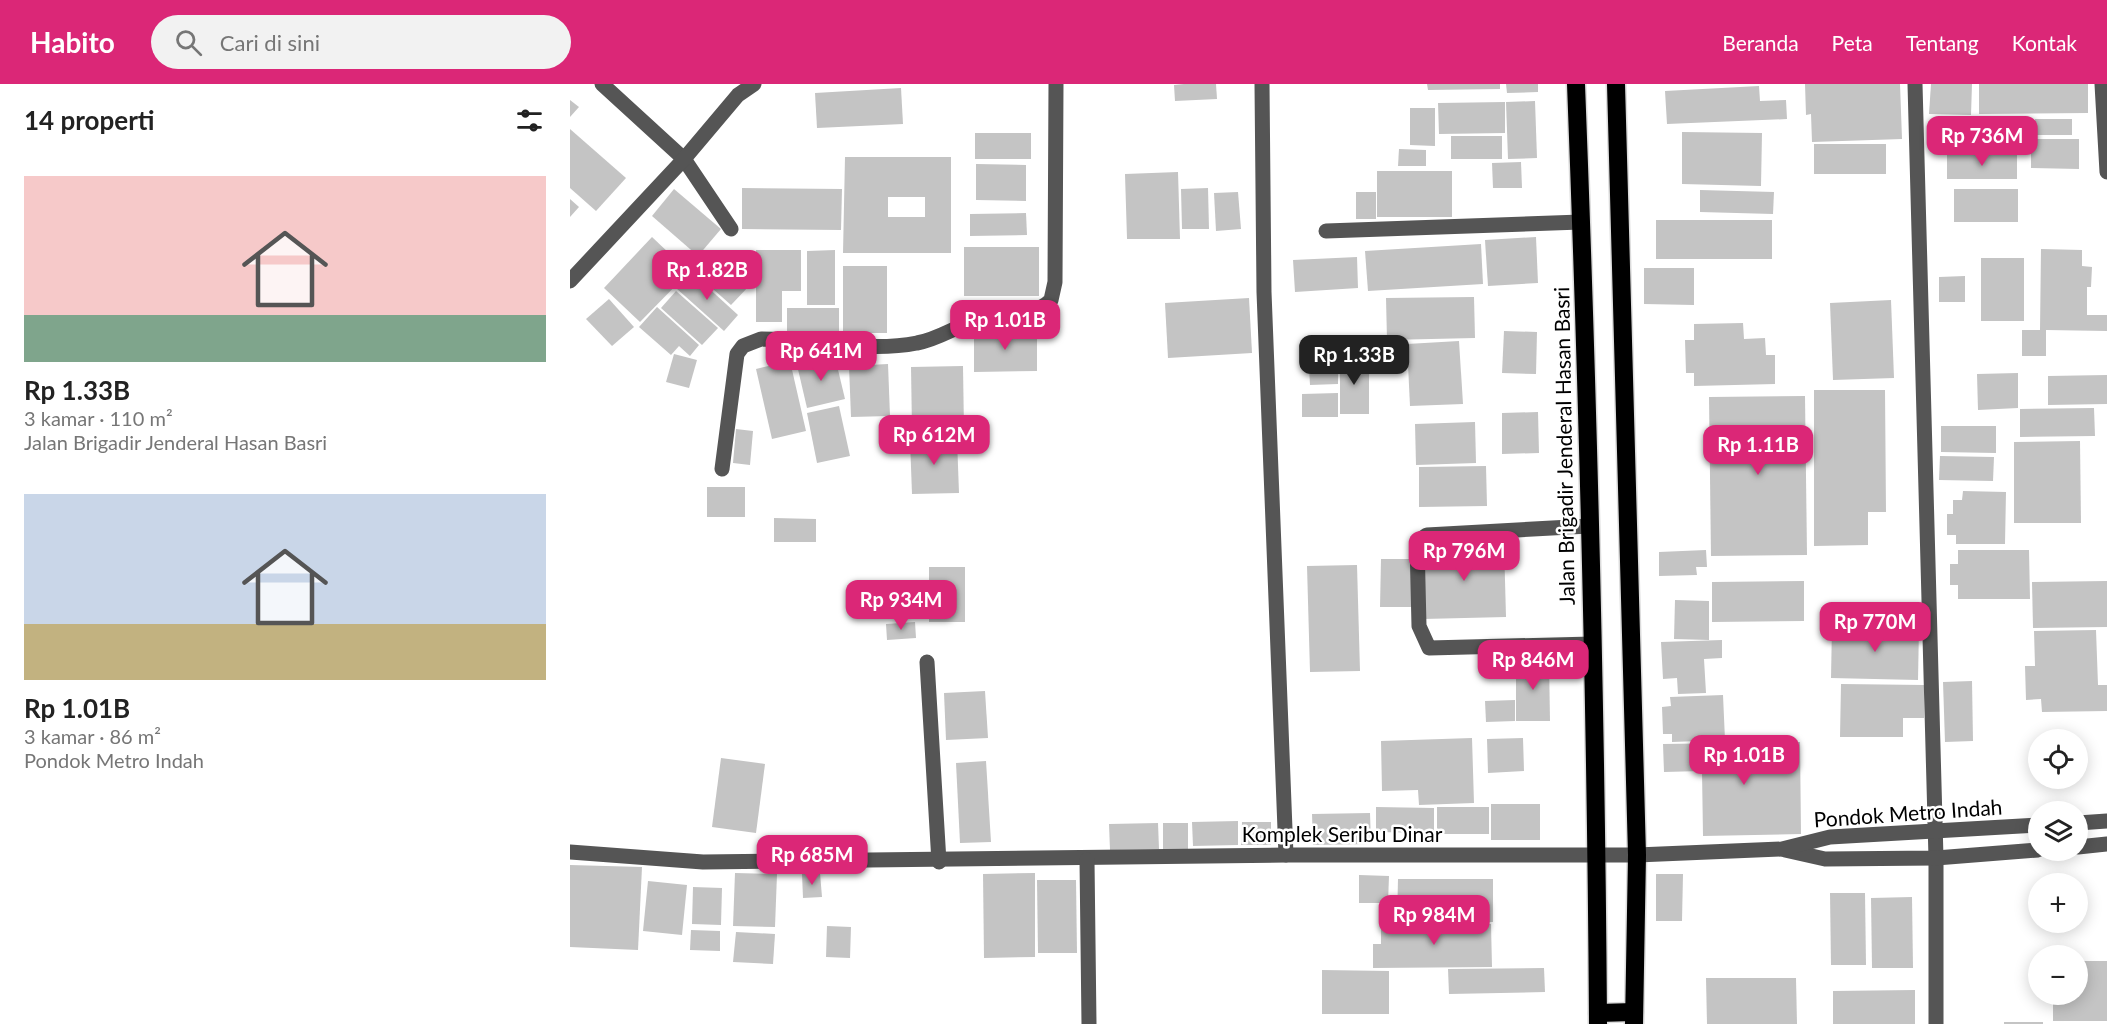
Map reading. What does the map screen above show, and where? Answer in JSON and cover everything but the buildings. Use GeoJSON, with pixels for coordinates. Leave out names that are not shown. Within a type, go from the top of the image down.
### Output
{"type":"FeatureCollection","features":[{"type":"Feature","properties":{"kind":"highway","name":"Jalan Brigadir Jenderal Hasan Basri"},"geometry":{"type":"LineString","coordinates":[[1576,84],[1598,855],[1598,1019]]}},
{"type":"Feature","properties":{"kind":"highway"},"geometry":{"type":"LineString","coordinates":[[1598,1019],[1634,1018],[1636,855],[1616,84]]}},
{"type":"Feature","properties":{"kind":"street"},"geometry":{"type":"LineString","coordinates":[[602,84],[684,159],[731,229]]}},
{"type":"Feature","properties":{"kind":"street"},"geometry":{"type":"LineString","coordinates":[[570,281],[684,159],[738,95],[754,84]]}},
{"type":"Feature","properties":{"kind":"street"},"geometry":{"type":"LineString","coordinates":[[722,469],[737,354],[744,346],[761,339],[887,346],[916,343],[940,337],[979,320],[1040,309],[1051,300],[1055,282],[1056,84]]}},
{"type":"Feature","properties":{"kind":"street"},"geometry":{"type":"LineString","coordinates":[[1262,84],[1264,292],[1286,855]]}},
{"type":"Feature","properties":{"kind":"street"},"geometry":{"type":"LineString","coordinates":[[1915,84],[1936,858],[1936,1024]]}},
{"type":"Feature","properties":{"kind":"street"},"geometry":{"type":"LineString","coordinates":[[2102,84],[2107,171]]}},
{"type":"Feature","properties":{"kind":"street"},"geometry":{"type":"LineString","coordinates":[[1326,231],[1581,222]]}},
{"type":"Feature","properties":{"kind":"street"},"geometry":{"type":"LineString","coordinates":[[1589,526],[1427,535],[1417,542],[1419,626],[1429,648],[1593,644]]}},
{"type":"Feature","properties":{"kind":"street"},"geometry":{"type":"LineString","coordinates":[[927,662],[939,861]]}},
{"type":"Feature","properties":{"kind":"street"},"geometry":{"type":"LineString","coordinates":[[2088,822],[2107,820]]}},
{"type":"Feature","properties":{"kind":"street","name":"Pondok Metro Indah"},"geometry":{"type":"LineString","coordinates":[[1636,855],[1782,849],[1830,837],[1935,833],[2028,826]]}},
{"type":"Feature","properties":{"kind":"street"},"geometry":{"type":"LineString","coordinates":[[2088,846],[2107,844]]}},
{"type":"Feature","properties":{"kind":"street","name":"Pondok Metro Indah"},"geometry":{"type":"LineString","coordinates":[[1782,849],[1825,859],[1936,858],[2028,851]]}},
{"type":"Feature","properties":{"kind":"street","name":"Komplek Seribu Dinar"},"geometry":{"type":"LineString","coordinates":[[570,852],[703,862],[1087,860],[1286,855],[1636,855]]}},
{"type":"Feature","properties":{"kind":"street"},"geometry":{"type":"LineString","coordinates":[[1087,860],[1089,1024]]}}]}
